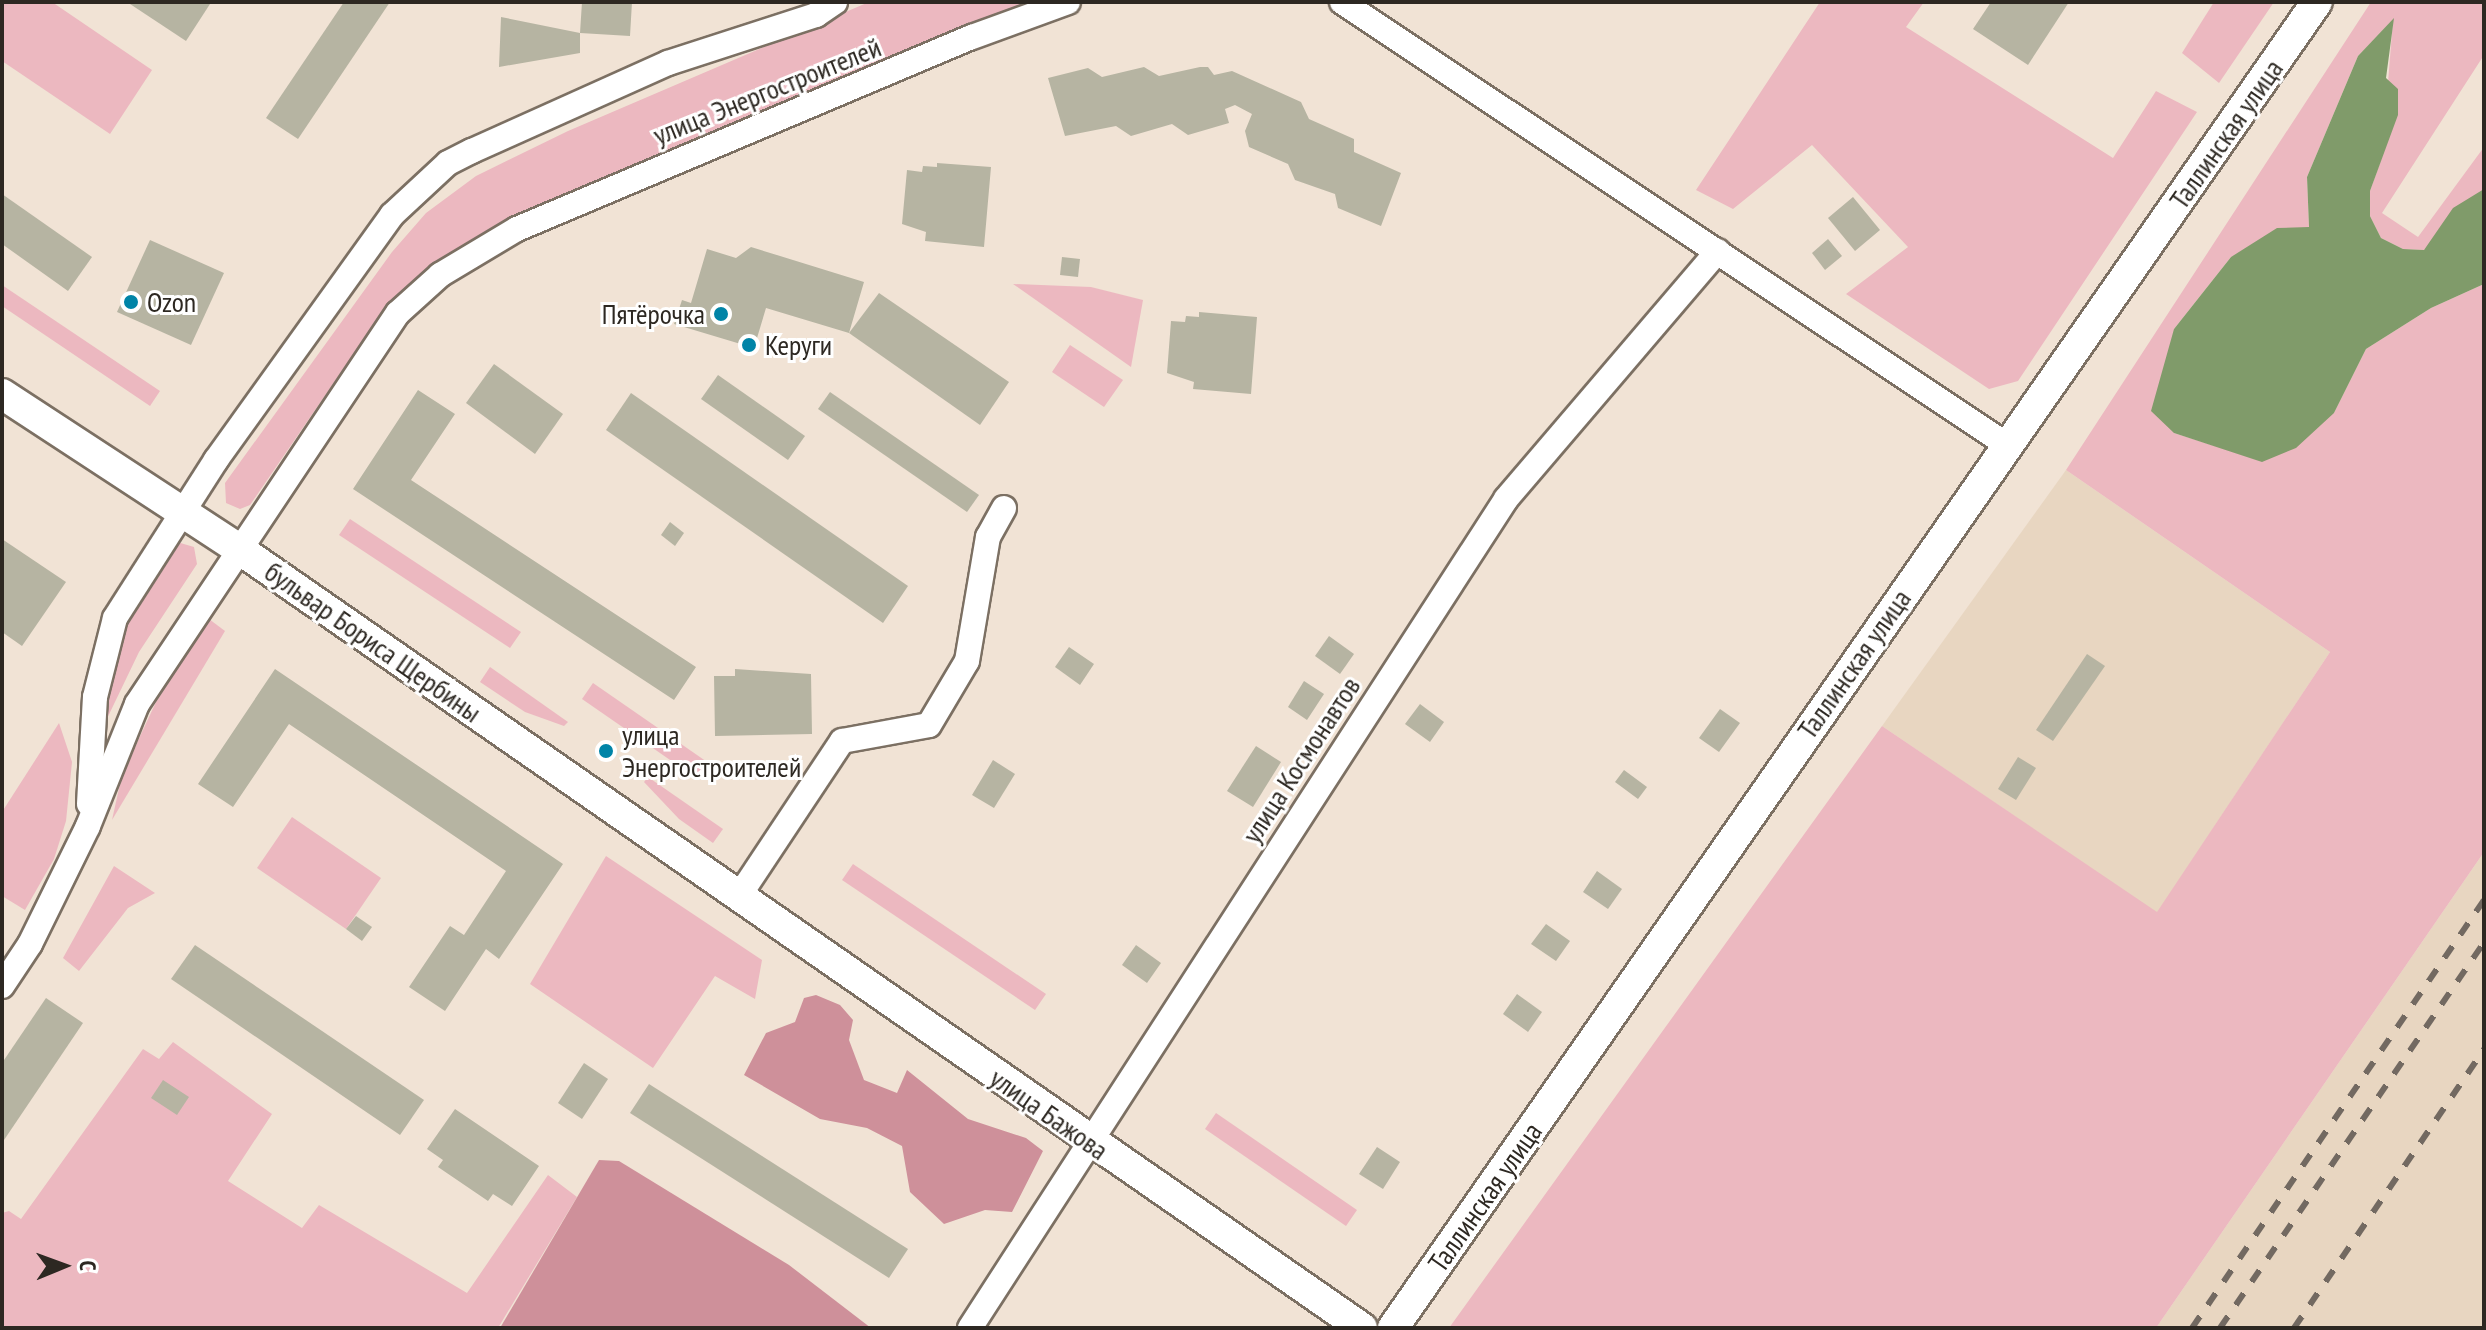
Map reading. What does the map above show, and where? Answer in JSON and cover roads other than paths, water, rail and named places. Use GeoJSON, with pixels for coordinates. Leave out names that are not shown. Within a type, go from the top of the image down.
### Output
{"type":"FeatureCollection","features":[{"type":"Feature","properties":{"kind":"street","name":"улица Энергостроителей"},"geometry":{"type":"LineString","coordinates":[[88,826],[100,667],[115,618],[181,512],[392,215],[448,163],[668,63],[816,15],[835,2]]}},
{"type":"Feature","properties":{"kind":"street","name":"улица Энергостроителей"},"geometry":{"type":"LineString","coordinates":[[2,986],[30,944],[88,826],[137,704],[398,313],[486,244],[592,195],[1068,2]]}},
{"type":"Feature","properties":{"kind":"street"},"geometry":{"type":"LineString","coordinates":[[1342,2],[2007,445]]}},
{"type":"Feature","properties":{"kind":"street","name":"Таллинская улица"},"geometry":{"type":"LineString","coordinates":[[1393,1328],[2317,2]]}},
{"type":"Feature","properties":{"kind":"street","name":"улица Космонавтов"},"geometry":{"type":"LineString","coordinates":[[970,1328],[1506,499],[1718,251]]}},
{"type":"Feature","properties":{"kind":"street","name":"бульвар Бориса Щербины"},"geometry":{"type":"LineString","coordinates":[[2,394],[242,551],[739,896]]}},
{"type":"Feature","properties":{"kind":"street"},"geometry":{"type":"LineString","coordinates":[[739,896],[842,741],[929,725],[967,661],[988,537],[1004,508]]}},
{"type":"Feature","properties":{"kind":"street","name":"улица Бажова"},"geometry":{"type":"LineString","coordinates":[[739,896],[1090,1143],[1362,1328]]}},
{"type":"Feature","properties":{"kind":"railway"},"geometry":{"type":"LineString","coordinates":[[2192,1328],[2484,900]]}},
{"type":"Feature","properties":{"kind":"railway"},"geometry":{"type":"LineString","coordinates":[[2220,1328],[2484,943]]}},
{"type":"Feature","properties":{"kind":"railway"},"geometry":{"type":"LineString","coordinates":[[2294,1328],[2484,1049]]}},
{"type":"Feature","properties":{"kind":"place","name":"Ozon"},"geometry":{"type":"Point","coordinates":[131,302]}},
{"type":"Feature","properties":{"kind":"place","name":"Пятёрочка"},"geometry":{"type":"Point","coordinates":[721,314]}},
{"type":"Feature","properties":{"kind":"place","name":"Керуги"},"geometry":{"type":"Point","coordinates":[749,345]}},
{"type":"Feature","properties":{"kind":"place","name":"улица Энергостроителей"},"geometry":{"type":"Point","coordinates":[606,751]}}]}
